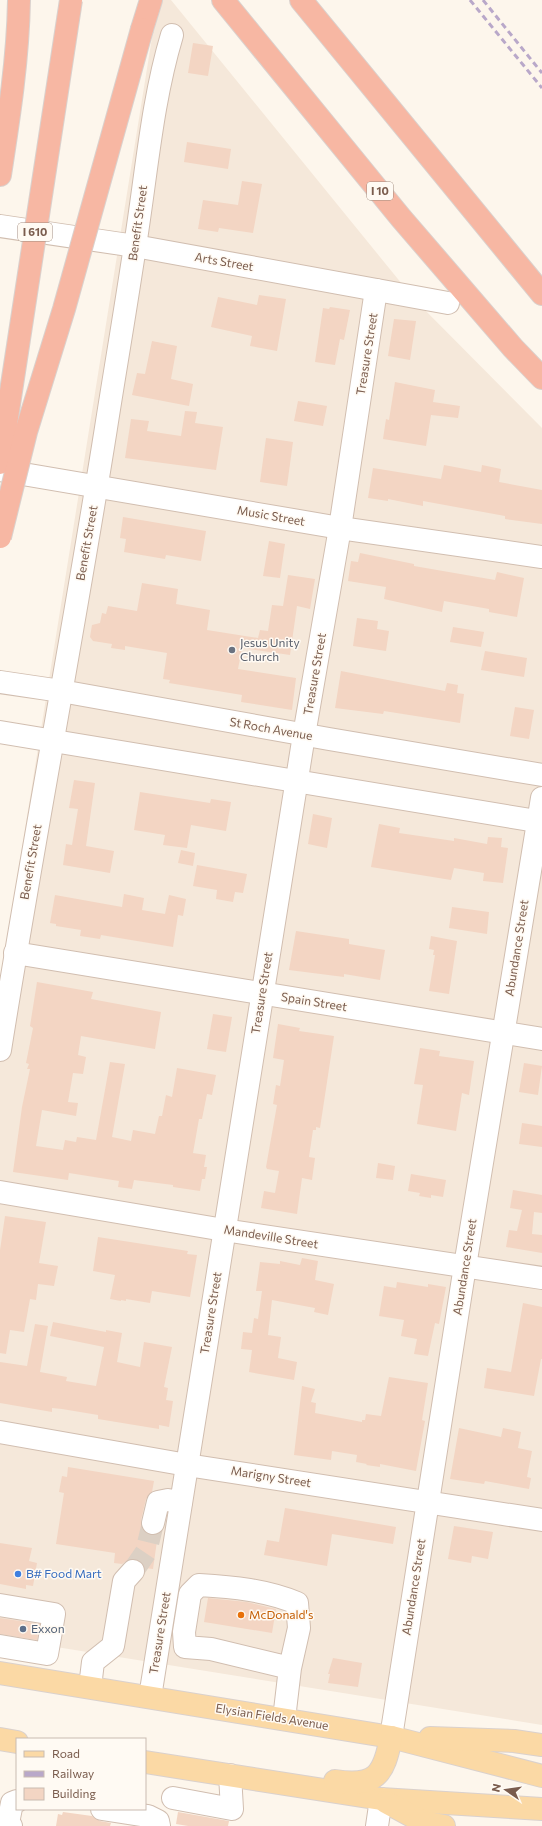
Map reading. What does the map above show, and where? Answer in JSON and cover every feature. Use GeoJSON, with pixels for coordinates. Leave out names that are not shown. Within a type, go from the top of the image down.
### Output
{"type":"FeatureCollection","features":[{"type":"Feature","properties":{"kind":"highway"},"geometry":{"type":"LineString","coordinates":[[0,175],[12,101],[18,38],[18,0]]}},
{"type":"Feature","properties":{"kind":"highway","name":"I 610"},"geometry":{"type":"LineString","coordinates":[[0,463],[71,0]]}},
{"type":"Feature","properties":{"kind":"highway"},"geometry":{"type":"LineString","coordinates":[[0,537],[26,432],[64,309],[151,0]]}},
{"type":"Feature","properties":{"kind":"highway","name":"I 10"},"geometry":{"type":"LineString","coordinates":[[223,0],[402,218],[513,348],[542,378]]}},
{"type":"Feature","properties":{"kind":"highway"},"geometry":{"type":"LineString","coordinates":[[301,0],[542,294]]}},
{"type":"Feature","properties":{"kind":"main road","name":"Elysian Fields Avenue"},"geometry":{"type":"LineString","coordinates":[[0,1673],[391,1737],[542,1776]]}},
{"type":"Feature","properties":{"kind":"main road"},"geometry":{"type":"LineString","coordinates":[[283,1784],[310,1778],[343,1782],[371,1780],[379,1773],[387,1760],[391,1737],[514,1741],[542,1745]]}},
{"type":"Feature","properties":{"kind":"main road"},"geometry":{"type":"LineString","coordinates":[[0,1739],[16,1742]]}},
{"type":"Feature","properties":{"kind":"main road"},"geometry":{"type":"LineString","coordinates":[[146,1762],[381,1799],[542,1809]]}},
{"type":"Feature","properties":{"kind":"main road"},"geometry":{"type":"LineString","coordinates":[[381,1799],[423,1822],[444,1826]]}},
{"type":"Feature","properties":{"kind":"street","name":"Benefit Street"},"geometry":{"type":"LineString","coordinates":[[0,1050],[15,953],[97,486],[135,246],[154,111],[162,66],[172,35]]}},
{"type":"Feature","properties":{"kind":"street","name":"Arts Street"},"geometry":{"type":"LineString","coordinates":[[0,226],[135,246],[448,303]]}},
{"type":"Feature","properties":{"kind":"street","name":"Treasure Street"},"geometry":{"type":"LineString","coordinates":[[150,1697],[262,993],[304,735],[340,528],[376,290]]}},
{"type":"Feature","properties":{"kind":"street","name":"Music Street"},"geometry":{"type":"LineString","coordinates":[[0,470],[340,528],[542,557]]}},
{"type":"Feature","properties":{"kind":"street","name":"St Roch Avenue"},"geometry":{"type":"LineString","coordinates":[[0,682],[61,691],[304,735],[542,775]]}},
{"type":"Feature","properties":{"kind":"street"},"geometry":{"type":"LineString","coordinates":[[0,732],[540,822]]}},
{"type":"Feature","properties":{"kind":"street","name":"Abundance Street"},"geometry":{"type":"LineString","coordinates":[[391,1737],[465,1266],[503,1033],[540,822],[542,798]]}},
{"type":"Feature","properties":{"kind":"street","name":"Spain Street"},"geometry":{"type":"LineString","coordinates":[[15,953],[542,1039]]}},
{"type":"Feature","properties":{"kind":"street","name":"Mandeville Street"},"geometry":{"type":"LineString","coordinates":[[0,1192],[224,1230],[542,1278]]}},
{"type":"Feature","properties":{"kind":"street","name":"Marigny Street"},"geometry":{"type":"LineString","coordinates":[[0,1432],[187,1465],[428,1501],[542,1520]]}},
{"type":"Feature","properties":{"kind":"street"},"geometry":{"type":"LineString","coordinates":[[153,1523],[158,1502],[168,1500],[181,1502]]}},
{"type":"Feature","properties":{"kind":"street"},"geometry":{"type":"LineString","coordinates":[[90,1687],[93,1662],[113,1646],[124,1581],[133,1571]]}},
{"type":"Feature","properties":{"kind":"street"},"geometry":{"type":"LineString","coordinates":[[168,1584],[196,1588]]}},
{"type":"Feature","properties":{"kind":"street"},"geometry":{"type":"LineString","coordinates":[[185,1647],[184,1632],[190,1594],[199,1585],[242,1588],[282,1597],[297,1603],[299,1628],[290,1668],[284,1719]]}},
{"type":"Feature","properties":{"kind":"street"},"geometry":{"type":"LineString","coordinates":[[0,1605],[54,1614],[47,1654],[0,1646]]}},
{"type":"Feature","properties":{"kind":"street"},"geometry":{"type":"LineString","coordinates":[[159,1642],[185,1647],[211,1649],[290,1668]]}},
{"type":"Feature","properties":{"kind":"street"},"geometry":{"type":"LineString","coordinates":[[23,1676],[28,1650]]}},
{"type":"Feature","properties":{"kind":"street"},"geometry":{"type":"LineString","coordinates":[[106,1810],[131,1816],[148,1816],[158,1824],[172,1806],[178,1767]]}},
{"type":"Feature","properties":{"kind":"street"},"geometry":{"type":"LineString","coordinates":[[173,1798],[231,1817],[230,1775]]}},
{"type":"Feature","properties":{"kind":"street"},"geometry":{"type":"LineString","coordinates":[[377,1826],[381,1799]]}},
{"type":"Feature","properties":{"kind":"street"},"geometry":{"type":"LineString","coordinates":[[11,1826],[8,1822],[12,1803],[16,1801]]}},
{"type":"Feature","properties":{"kind":"shaded area"},"geometry":{"type":"Polygon","coordinates":[[[158,0],[171,0],[415,300],[542,428],[542,1725],[0,1638],[0,985],[158,0]]]}},
{"type":"Feature","properties":{"kind":"building"},"geometry":{"type":"Polygon","coordinates":[[[193,43],[213,46],[208,76],[188,73],[193,43]]]}},
{"type":"Feature","properties":{"kind":"building"},"geometry":{"type":"Polygon","coordinates":[[[187,142],[231,149],[228,169],[184,162],[187,142]]]}},
{"type":"Feature","properties":{"kind":"building"},"geometry":{"type":"Polygon","coordinates":[[[242,181],[262,184],[253,233],[219,228],[218,232],[198,229],[203,200],[238,205],[242,181]]]}},
{"type":"Feature","properties":{"kind":"building"},"geometry":{"type":"Polygon","coordinates":[[[259,295],[286,299],[277,351],[250,346],[252,336],[211,327],[218,297],[257,305],[259,295]]]}},
{"type":"Feature","properties":{"kind":"building"},"geometry":{"type":"Polygon","coordinates":[[[330,307],[350,310],[344,340],[340,339],[335,365],[315,362],[323,308],[329,309],[330,307]]]}},
{"type":"Feature","properties":{"kind":"building"},"geometry":{"type":"Polygon","coordinates":[[[394,319],[416,321],[410,360],[388,356],[394,319]]]}},
{"type":"Feature","properties":{"kind":"building"},"geometry":{"type":"Polygon","coordinates":[[[152,341],[177,346],[171,379],[193,384],[189,406],[132,395],[137,373],[145,374],[152,341]]]}},
{"type":"Feature","properties":{"kind":"building"},"geometry":{"type":"Polygon","coordinates":[[[395,382],[435,390],[433,402],[460,406],[458,418],[431,415],[426,446],[383,439],[386,419],[389,420],[395,382]]]}},
{"type":"Feature","properties":{"kind":"building"},"geometry":{"type":"Polygon","coordinates":[[[298,401],[327,406],[323,426],[294,421],[298,401]]]}},
{"type":"Feature","properties":{"kind":"building"},"geometry":{"type":"Polygon","coordinates":[[[185,411],[197,412],[195,423],[223,427],[216,470],[125,458],[131,419],[149,421],[147,431],[181,436],[185,411]]]}},
{"type":"Feature","properties":{"kind":"building"},"geometry":{"type":"Polygon","coordinates":[[[266,438],[293,442],[287,486],[260,482],[266,438]]]}},
{"type":"Feature","properties":{"kind":"building"},"geometry":{"type":"Polygon","coordinates":[[[444,465],[481,472],[482,465],[501,469],[499,482],[542,490],[542,524],[505,519],[505,516],[423,501],[423,506],[388,499],[388,501],[368,498],[373,468],[441,479],[444,465]]]}},
{"type":"Feature","properties":{"kind":"building"},"geometry":{"type":"Polygon","coordinates":[[[123,517],[206,531],[201,561],[166,555],[165,559],[124,552],[126,539],[120,538],[123,517]]]}},
{"type":"Feature","properties":{"kind":"building"},"geometry":{"type":"Polygon","coordinates":[[[269,541],[285,544],[280,578],[263,576],[269,541]]]}},
{"type":"Feature","properties":{"kind":"building"},"geometry":{"type":"Polygon","coordinates":[[[360,553],[414,564],[414,566],[495,580],[497,572],[524,578],[517,617],[489,612],[489,609],[444,601],[442,612],[384,599],[386,587],[348,581],[351,561],[358,562],[360,553]]]}},
{"type":"Feature","properties":{"kind":"building"},"geometry":{"type":"Polygon","coordinates":[[[288,575],[315,579],[310,609],[297,606],[290,655],[242,648],[238,669],[296,678],[292,710],[241,702],[242,695],[169,683],[170,680],[163,679],[167,653],[125,646],[125,650],[111,648],[112,644],[93,641],[90,637],[92,625],[100,623],[102,613],[106,614],[108,606],[137,611],[142,583],[178,589],[176,604],[210,610],[207,630],[258,638],[260,630],[268,631],[272,605],[283,606],[288,575]]]}},
{"type":"Feature","properties":{"kind":"building"},"geometry":{"type":"Polygon","coordinates":[[[357,618],[378,621],[377,629],[389,631],[386,651],[353,646],[357,618]]]}},
{"type":"Feature","properties":{"kind":"building"},"geometry":{"type":"Polygon","coordinates":[[[453,627],[484,632],[481,647],[450,642],[453,627]]]}},
{"type":"Feature","properties":{"kind":"building"},"geometry":{"type":"Polygon","coordinates":[[[485,651],[527,658],[524,677],[481,670],[485,651]]]}},
{"type":"Feature","properties":{"kind":"building"},"geometry":{"type":"Polygon","coordinates":[[[341,671],[445,691],[447,683],[458,685],[457,693],[464,694],[460,723],[384,711],[383,714],[335,708],[341,671]]]}},
{"type":"Feature","properties":{"kind":"building"},"geometry":{"type":"Polygon","coordinates":[[[515,707],[534,710],[529,739],[510,736],[515,707]]]}},
{"type":"Feature","properties":{"kind":"building"},"geometry":{"type":"Polygon","coordinates":[[[74,780],[95,783],[86,846],[114,851],[110,873],[63,865],[66,844],[72,845],[78,809],[69,808],[74,780]]]}},
{"type":"Feature","properties":{"kind":"building"},"geometry":{"type":"Polygon","coordinates":[[[140,792],[210,803],[211,799],[231,802],[226,831],[191,825],[187,848],[163,845],[165,835],[134,830],[140,792]]]}},
{"type":"Feature","properties":{"kind":"building"},"geometry":{"type":"Polygon","coordinates":[[[313,814],[332,818],[327,848],[308,844],[313,814]]]}},
{"type":"Feature","properties":{"kind":"building"},"geometry":{"type":"Polygon","coordinates":[[[379,824],[400,828],[399,833],[454,841],[454,838],[487,844],[488,837],[502,838],[501,847],[508,848],[503,883],[483,881],[484,873],[454,868],[451,880],[371,867],[379,824]]]}},
{"type":"Feature","properties":{"kind":"building"},"geometry":{"type":"Polygon","coordinates":[[[181,850],[195,853],[193,866],[178,863],[181,850]]]}},
{"type":"Feature","properties":{"kind":"building"},"geometry":{"type":"Polygon","coordinates":[[[197,865],[247,874],[243,893],[235,892],[233,902],[216,899],[217,890],[193,886],[197,865]]]}},
{"type":"Feature","properties":{"kind":"building"},"geometry":{"type":"Polygon","coordinates":[[[124,894],[144,898],[142,910],[165,914],[169,895],[186,899],[183,916],[178,915],[173,947],[101,935],[100,939],[80,936],[81,930],[56,926],[56,924],[50,923],[55,895],[122,907],[124,894]]]}},
{"type":"Feature","properties":{"kind":"building"},"geometry":{"type":"Polygon","coordinates":[[[452,907],[489,912],[487,934],[449,928],[452,907]]]}},
{"type":"Feature","properties":{"kind":"building"},"geometry":{"type":"Polygon","coordinates":[[[296,931],[349,939],[349,944],[385,950],[380,980],[344,974],[344,977],[289,970],[296,931]]]}},
{"type":"Feature","properties":{"kind":"building"},"geometry":{"type":"Polygon","coordinates":[[[431,936],[457,941],[449,994],[429,991],[435,955],[433,955],[434,950],[429,949],[431,936]]]}},
{"type":"Feature","properties":{"kind":"building"},"geometry":{"type":"Polygon","coordinates":[[[37,982],[93,992],[91,999],[161,1012],[155,1049],[81,1036],[78,1055],[86,1057],[83,1074],[73,1073],[68,1102],[78,1103],[76,1116],[42,1110],[36,1146],[63,1150],[65,1140],[76,1142],[77,1137],[96,1140],[110,1062],[125,1064],[112,1137],[131,1141],[133,1130],[155,1134],[159,1116],[162,1116],[166,1095],[172,1097],[177,1068],[216,1075],[212,1095],[207,1094],[202,1119],[199,1119],[193,1153],[206,1155],[204,1167],[207,1167],[205,1179],[202,1179],[200,1191],[173,1187],[173,1185],[134,1180],[132,1189],[118,1187],[119,1181],[69,1173],[68,1180],[13,1172],[22,1107],[30,1069],[27,1069],[29,1064],[26,1063],[33,1028],[30,1026],[37,982]]]}},
{"type":"Feature","properties":{"kind":"building"},"geometry":{"type":"Polygon","coordinates":[[[213,1014],[232,1017],[226,1052],[207,1049],[213,1014]]]}},
{"type":"Feature","properties":{"kind":"building"},"geometry":{"type":"Polygon","coordinates":[[[278,1024],[300,1028],[299,1031],[334,1036],[320,1128],[316,1127],[316,1130],[313,1130],[309,1157],[315,1158],[312,1180],[302,1178],[297,1214],[261,1208],[264,1191],[275,1193],[279,1171],[267,1169],[266,1167],[277,1105],[273,1104],[276,1085],[280,1086],[284,1060],[273,1058],[278,1024]]]}},
{"type":"Feature","properties":{"kind":"building"},"geometry":{"type":"Polygon","coordinates":[[[420,1048],[440,1051],[439,1056],[474,1061],[469,1095],[462,1093],[456,1131],[417,1124],[423,1085],[414,1084],[420,1048]]]}},
{"type":"Feature","properties":{"kind":"building"},"geometry":{"type":"Polygon","coordinates":[[[524,1063],[542,1066],[538,1095],[519,1092],[524,1063]]]}},
{"type":"Feature","properties":{"kind":"building"},"geometry":{"type":"Polygon","coordinates":[[[522,1123],[542,1126],[542,1147],[519,1144],[522,1123]]]}},
{"type":"Feature","properties":{"kind":"building"},"geometry":{"type":"Polygon","coordinates":[[[378,1163],[395,1166],[393,1180],[376,1178],[378,1163]]]}},
{"type":"Feature","properties":{"kind":"building"},"geometry":{"type":"Polygon","coordinates":[[[411,1174],[446,1180],[443,1197],[431,1195],[431,1198],[419,1196],[420,1193],[408,1191],[411,1174]]]}},
{"type":"Feature","properties":{"kind":"building"},"geometry":{"type":"Polygon","coordinates":[[[513,1190],[542,1195],[542,1213],[534,1212],[532,1234],[542,1235],[542,1253],[506,1247],[509,1230],[517,1231],[522,1210],[510,1208],[513,1190]]]}},
{"type":"Feature","properties":{"kind":"building"},"geometry":{"type":"Polygon","coordinates":[[[5,1216],[46,1222],[39,1263],[58,1266],[54,1286],[38,1284],[36,1300],[30,1299],[24,1332],[10,1330],[6,1354],[0,1353],[0,1250],[5,1216]]]}},
{"type":"Feature","properties":{"kind":"building"},"geometry":{"type":"Polygon","coordinates":[[[98,1237],[188,1251],[187,1254],[197,1255],[190,1297],[152,1291],[150,1303],[126,1299],[126,1301],[121,1301],[110,1299],[115,1275],[93,1271],[98,1237]]]}},
{"type":"Feature","properties":{"kind":"building"},"geometry":{"type":"Polygon","coordinates":[[[302,1258],[318,1261],[315,1280],[334,1284],[328,1315],[314,1312],[315,1308],[272,1300],[268,1335],[281,1337],[278,1358],[297,1362],[294,1380],[249,1372],[252,1350],[241,1349],[243,1332],[252,1333],[254,1318],[258,1319],[262,1291],[256,1291],[260,1262],[280,1264],[280,1261],[300,1265],[302,1258]]]}},
{"type":"Feature","properties":{"kind":"building"},"geometry":{"type":"Polygon","coordinates":[[[397,1282],[428,1287],[428,1284],[446,1287],[439,1324],[435,1323],[428,1356],[414,1354],[417,1339],[401,1336],[404,1320],[379,1316],[384,1286],[396,1288],[397,1282]]]}},
{"type":"Feature","properties":{"kind":"building"},"geometry":{"type":"Polygon","coordinates":[[[523,1303],[542,1307],[542,1359],[534,1396],[484,1388],[487,1368],[511,1372],[523,1303]]]}},
{"type":"Feature","properties":{"kind":"building"},"geometry":{"type":"Polygon","coordinates":[[[53,1322],[106,1332],[106,1330],[122,1333],[117,1362],[140,1367],[144,1342],[172,1347],[164,1387],[168,1388],[166,1400],[173,1401],[169,1427],[159,1425],[159,1429],[98,1419],[98,1415],[62,1409],[52,1408],[52,1412],[0,1403],[0,1362],[27,1366],[35,1324],[48,1326],[40,1372],[67,1377],[66,1381],[96,1386],[104,1347],[50,1336],[53,1322]]]}},
{"type":"Feature","properties":{"kind":"building"},"geometry":{"type":"Polygon","coordinates":[[[389,1377],[428,1383],[422,1420],[425,1421],[416,1471],[380,1464],[380,1467],[366,1465],[367,1464],[356,1462],[357,1455],[332,1451],[331,1460],[294,1455],[302,1386],[315,1389],[311,1402],[316,1403],[315,1413],[362,1422],[362,1420],[365,1420],[366,1414],[381,1416],[389,1377]]]}},
{"type":"Feature","properties":{"kind":"building"},"geometry":{"type":"Polygon","coordinates":[[[459,1428],[501,1437],[503,1428],[521,1432],[518,1448],[532,1451],[527,1477],[531,1478],[529,1489],[485,1481],[484,1484],[450,1479],[459,1428]]]}},
{"type":"Feature","properties":{"kind":"building"},"geometry":{"type":"Polygon","coordinates":[[[68,1467],[154,1481],[152,1492],[146,1499],[141,1520],[141,1527],[145,1532],[150,1535],[158,1534],[153,1569],[145,1568],[142,1562],[135,1559],[129,1559],[122,1564],[114,1563],[115,1553],[56,1544],[64,1493],[59,1492],[62,1476],[67,1477],[68,1467]]]}},
{"type":"Feature","properties":{"kind":"building"},"geometry":{"type":"Polygon","coordinates":[[[285,1508],[396,1527],[393,1544],[332,1534],[327,1566],[264,1555],[267,1540],[279,1542],[285,1508]]]}},
{"type":"Feature","properties":{"kind":"building"},"geometry":{"type":"Polygon","coordinates":[[[454,1526],[493,1532],[488,1559],[472,1556],[471,1563],[448,1559],[454,1526]]]}},
{"type":"Feature","properties":{"kind":"building","name":"B# Food Mart"},"geometry":{"type":"Polygon","coordinates":[[[0,1543],[32,1548],[29,1561],[37,1563],[33,1586],[26,1585],[26,1589],[0,1584],[0,1543]]]}},
{"type":"Feature","properties":{"kind":"building"},"geometry":{"type":"Polygon","coordinates":[[[208,1598],[247,1602],[276,1609],[272,1633],[204,1622],[208,1598]]]}},
{"type":"Feature","properties":{"kind":"building","name":"Exxon"},"geometry":{"type":"Polygon","coordinates":[[[0,1618],[40,1624],[37,1640],[0,1634],[0,1618]]]}},
{"type":"Feature","properties":{"kind":"building"},"geometry":{"type":"Polygon","coordinates":[[[333,1658],[362,1663],[358,1687],[328,1683],[330,1674],[328,1674],[333,1658]]]}},
{"type":"Feature","properties":{"kind":"building"},"geometry":{"type":"Polygon","coordinates":[[[63,1812],[92,1816],[100,1821],[111,1823],[110,1826],[56,1826],[58,1814],[62,1815],[63,1812]]]}},
{"type":"Feature","properties":{"kind":"building"},"geometry":{"type":"Polygon","coordinates":[[[178,1812],[229,1821],[228,1826],[188,1826],[176,1824],[178,1812]]]}},
{"type":"Feature","properties":{"kind":"tunnel"},"geometry":{"type":"LineString","coordinates":[[133,1571],[146,1552],[153,1523]]}},
{"type":"Feature","properties":{"kind":"railway"},"geometry":{"type":"LineString","coordinates":[[470,0],[542,88]]}},
{"type":"Feature","properties":{"kind":"railway"},"geometry":{"type":"LineString","coordinates":[[483,0],[542,73]]}},
{"type":"Feature","properties":{"kind":"place","name":"Jesus Unity Church"},"geometry":{"type":"Point","coordinates":[232,650]}},
{"type":"Feature","properties":{"kind":"place","name":"B# Food Mart"},"geometry":{"type":"Point","coordinates":[18,1574]}},
{"type":"Feature","properties":{"kind":"place","name":"McDonald's"},"geometry":{"type":"Point","coordinates":[241,1615]}},
{"type":"Feature","properties":{"kind":"place","name":"Exxon"},"geometry":{"type":"Point","coordinates":[23,1629]}}]}
